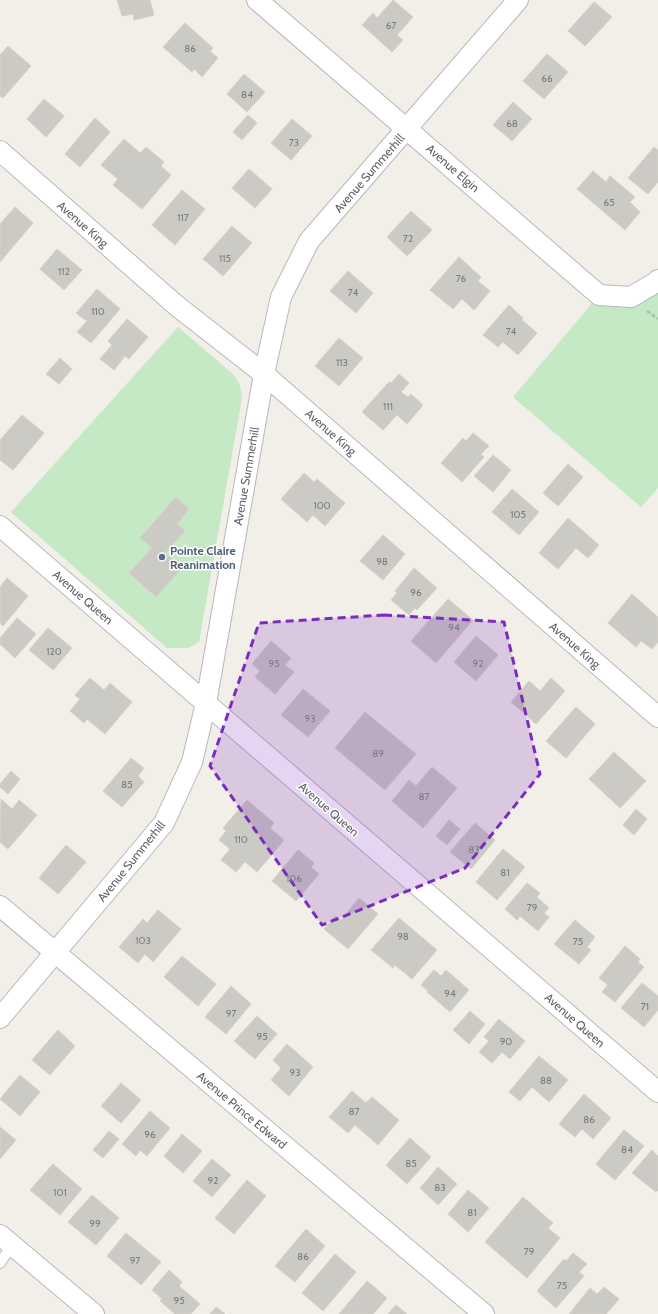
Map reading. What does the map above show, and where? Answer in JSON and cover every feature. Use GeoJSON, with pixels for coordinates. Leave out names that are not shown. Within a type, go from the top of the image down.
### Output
{"type":"FeatureCollection","features":[{"type":"Feature","properties":{"kind":"street","name":"Avenue Elgin"},"geometry":{"type":"LineString","coordinates":[[257,0],[599,296],[631,297],[658,280]]}},
{"type":"Feature","properties":{"kind":"street","name":"Avenue Summerhill"},"geometry":{"type":"LineString","coordinates":[[0,1018],[164,823],[192,762],[206,703],[264,374],[281,297],[310,241],[518,0]]}},
{"type":"Feature","properties":{"kind":"street","name":"Avenue King"},"geometry":{"type":"LineString","coordinates":[[0,151],[177,306],[264,374],[658,717]]}},
{"type":"Feature","properties":{"kind":"street","name":"Avenue Queen"},"geometry":{"type":"LineString","coordinates":[[0,526],[658,1092]]}},
{"type":"Feature","properties":{"kind":"street","name":"Avenue Prince Edward"},"geometry":{"type":"LineString","coordinates":[[0,906],[484,1314]]}},
{"type":"Feature","properties":{"kind":"street"},"geometry":{"type":"LineString","coordinates":[[6,1240],[94,1314]]}},
{"type":"Feature","properties":{"kind":"lane"},"geometry":{"type":"LineString","coordinates":[[0,1262],[6,1240]]}},
{"type":"Feature","properties":{"kind":"path"},"geometry":{"type":"LineString","coordinates":[[647,311],[658,319]]}},
{"type":"Feature","properties":{"kind":"highlighted area"},"geometry":{"type":"Polygon","coordinates":[[[384,615],[504,622],[540,774],[465,868],[322,925],[210,766],[259,623],[384,615]]]}},
{"type":"Feature","properties":{"kind":"green space"},"geometry":{"type":"Polygon","coordinates":[[[658,287],[658,488],[641,507],[513,397],[599,295],[658,287]]]}},
{"type":"Feature","properties":{"kind":"green space"},"geometry":{"type":"Polygon","coordinates":[[[178,327],[234,375],[240,385],[242,398],[199,642],[188,648],[167,648],[11,512],[178,327]]]}},
{"type":"Feature","properties":{"kind":"building"},"geometry":{"type":"Polygon","coordinates":[[[117,0],[150,0],[154,15],[134,20],[133,14],[122,16],[117,0]]]}},
{"type":"Feature","properties":{"kind":"building"},"geometry":{"type":"Polygon","coordinates":[[[393,0],[413,17],[397,35],[403,40],[392,52],[362,25],[373,13],[377,18],[393,0]]]}},
{"type":"Feature","properties":{"kind":"building"},"geometry":{"type":"Polygon","coordinates":[[[594,2],[612,17],[585,46],[568,31],[594,2]]]}},
{"type":"Feature","properties":{"kind":"building"},"geometry":{"type":"Polygon","coordinates":[[[185,23],[213,48],[210,51],[218,58],[202,77],[194,69],[192,72],[163,47],[185,23]]]}},
{"type":"Feature","properties":{"kind":"building"},"geometry":{"type":"Polygon","coordinates":[[[8,46],[31,66],[3,98],[0,96],[0,55],[8,46]]]}},
{"type":"Feature","properties":{"kind":"building"},"geometry":{"type":"Polygon","coordinates":[[[547,54],[568,72],[544,99],[523,81],[547,54]]]}},
{"type":"Feature","properties":{"kind":"building"},"geometry":{"type":"Polygon","coordinates":[[[244,74],[265,92],[247,112],[227,94],[244,74]]]}},
{"type":"Feature","properties":{"kind":"building"},"geometry":{"type":"Polygon","coordinates":[[[44,99],[64,116],[46,137],[27,119],[44,99]]]}},
{"type":"Feature","properties":{"kind":"building"},"geometry":{"type":"Polygon","coordinates":[[[513,102],[532,119],[512,141],[493,125],[513,102]]]}},
{"type":"Feature","properties":{"kind":"building"},"geometry":{"type":"Polygon","coordinates":[[[248,115],[257,123],[242,140],[233,132],[248,115]]]}},
{"type":"Feature","properties":{"kind":"building"},"geometry":{"type":"Polygon","coordinates":[[[95,118],[110,132],[80,167],[65,154],[95,118]]]}},
{"type":"Feature","properties":{"kind":"building"},"geometry":{"type":"Polygon","coordinates":[[[292,119],[312,136],[291,160],[271,143],[292,119]]]}},
{"type":"Feature","properties":{"kind":"building"},"geometry":{"type":"Polygon","coordinates":[[[124,139],[140,153],[146,147],[164,162],[161,166],[171,175],[142,209],[113,185],[118,179],[101,165],[124,139]]]}},
{"type":"Feature","properties":{"kind":"building"},"geometry":{"type":"Polygon","coordinates":[[[654,147],[658,150],[658,182],[648,194],[628,178],[654,147]]]}},
{"type":"Feature","properties":{"kind":"building"},"geometry":{"type":"Polygon","coordinates":[[[249,169],[272,189],[255,208],[232,188],[249,169]]]}},
{"type":"Feature","properties":{"kind":"building"},"geometry":{"type":"Polygon","coordinates":[[[593,171],[606,182],[610,176],[635,197],[630,202],[640,212],[625,230],[577,189],[593,171]]]}},
{"type":"Feature","properties":{"kind":"building"},"geometry":{"type":"Polygon","coordinates":[[[182,190],[205,209],[175,245],[152,225],[182,190]]]}},
{"type":"Feature","properties":{"kind":"building"},"geometry":{"type":"Polygon","coordinates":[[[15,207],[33,223],[0,262],[0,224],[15,207]]]}},
{"type":"Feature","properties":{"kind":"building"},"geometry":{"type":"Polygon","coordinates":[[[411,211],[432,230],[407,256],[387,237],[411,211]]]}},
{"type":"Feature","properties":{"kind":"building"},"geometry":{"type":"Polygon","coordinates":[[[232,226],[252,243],[223,276],[203,259],[232,226]]]}},
{"type":"Feature","properties":{"kind":"building"},"geometry":{"type":"Polygon","coordinates":[[[57,249],[82,270],[64,290],[40,269],[57,249]]]}},
{"type":"Feature","properties":{"kind":"building"},"geometry":{"type":"Polygon","coordinates":[[[459,257],[481,277],[478,281],[490,291],[474,310],[462,299],[453,309],[430,290],[459,257]]]}},
{"type":"Feature","properties":{"kind":"building"},"geometry":{"type":"Polygon","coordinates":[[[348,271],[373,293],[356,313],[330,291],[348,271]]]}},
{"type":"Feature","properties":{"kind":"building"},"geometry":{"type":"Polygon","coordinates":[[[97,289],[120,309],[91,343],[77,332],[87,321],[76,313],[97,289]]]}},
{"type":"Feature","properties":{"kind":"building"},"geometry":{"type":"Polygon","coordinates":[[[509,305],[523,318],[522,320],[537,333],[518,355],[503,342],[498,347],[483,335],[509,305]]]}},
{"type":"Feature","properties":{"kind":"building"},"geometry":{"type":"Polygon","coordinates":[[[127,319],[148,337],[129,359],[125,356],[114,370],[100,359],[112,345],[108,341],[127,319]]]}},
{"type":"Feature","properties":{"kind":"building"},"geometry":{"type":"Polygon","coordinates":[[[339,338],[363,358],[339,386],[315,366],[339,338]]]}},
{"type":"Feature","properties":{"kind":"building"},"geometry":{"type":"Polygon","coordinates":[[[60,358],[72,369],[59,384],[46,374],[60,358]]]}},
{"type":"Feature","properties":{"kind":"building"},"geometry":{"type":"Polygon","coordinates":[[[399,374],[409,383],[401,392],[408,397],[411,394],[423,405],[407,424],[397,415],[383,430],[362,412],[389,382],[391,383],[399,374]]]}},
{"type":"Feature","properties":{"kind":"building"},"geometry":{"type":"Polygon","coordinates":[[[22,415],[44,433],[13,470],[0,460],[0,440],[22,415]]]}},
{"type":"Feature","properties":{"kind":"building"},"geometry":{"type":"Polygon","coordinates":[[[473,433],[489,446],[481,454],[484,457],[462,482],[441,463],[463,438],[466,441],[473,433]]]}},
{"type":"Feature","properties":{"kind":"building"},"geometry":{"type":"Polygon","coordinates":[[[493,455],[511,470],[493,492],[474,476],[493,455]]]}},
{"type":"Feature","properties":{"kind":"building"},"geometry":{"type":"Polygon","coordinates":[[[568,464],[583,477],[558,506],[543,493],[568,464]]]}},
{"type":"Feature","properties":{"kind":"building"},"geometry":{"type":"Polygon","coordinates":[[[304,473],[314,482],[317,479],[345,503],[325,526],[313,515],[307,522],[281,499],[304,473]]]}},
{"type":"Feature","properties":{"kind":"building"},"geometry":{"type":"Polygon","coordinates":[[[512,489],[539,512],[519,535],[492,512],[512,489]]]}},
{"type":"Feature","properties":{"kind":"building"},"geometry":{"type":"Polygon","coordinates":[[[176,497],[189,509],[177,524],[185,531],[165,553],[182,568],[156,597],[129,573],[152,548],[140,538],[176,497]]]}},
{"type":"Feature","properties":{"kind":"building"},"geometry":{"type":"Polygon","coordinates":[[[568,518],[599,545],[588,558],[576,548],[558,569],[539,553],[568,518]]]}},
{"type":"Feature","properties":{"kind":"building"},"geometry":{"type":"Polygon","coordinates":[[[383,535],[405,554],[383,580],[360,561],[383,535]]]}},
{"type":"Feature","properties":{"kind":"building"},"geometry":{"type":"Polygon","coordinates":[[[414,568],[437,588],[417,610],[415,608],[409,615],[391,600],[397,593],[395,591],[414,568]]]}},
{"type":"Feature","properties":{"kind":"building"},"geometry":{"type":"Polygon","coordinates":[[[7,578],[28,596],[3,626],[0,623],[0,587],[7,578]]]}},
{"type":"Feature","properties":{"kind":"building"},"geometry":{"type":"Polygon","coordinates":[[[632,594],[658,617],[658,642],[652,649],[641,641],[636,647],[608,623],[632,594]]]}},
{"type":"Feature","properties":{"kind":"building"},"geometry":{"type":"Polygon","coordinates":[[[448,599],[473,620],[436,663],[411,641],[448,599]]]}},
{"type":"Feature","properties":{"kind":"building"},"geometry":{"type":"Polygon","coordinates":[[[17,618],[36,634],[15,658],[0,644],[0,638],[17,618]]]}},
{"type":"Feature","properties":{"kind":"building"},"geometry":{"type":"Polygon","coordinates":[[[48,628],[72,648],[53,670],[29,650],[48,628]]]}},
{"type":"Feature","properties":{"kind":"building"},"geometry":{"type":"Polygon","coordinates":[[[476,636],[498,655],[476,681],[454,662],[476,636]]]}},
{"type":"Feature","properties":{"kind":"building"},"geometry":{"type":"Polygon","coordinates":[[[271,641],[291,658],[285,665],[294,672],[275,694],[255,677],[260,671],[252,664],[271,641]]]}},
{"type":"Feature","properties":{"kind":"building"},"geometry":{"type":"Polygon","coordinates":[[[90,678],[104,690],[110,683],[132,702],[105,734],[87,719],[84,723],[70,711],[80,699],[75,695],[90,678]]]}},
{"type":"Feature","properties":{"kind":"building"},"geometry":{"type":"Polygon","coordinates":[[[551,678],[565,691],[536,724],[511,702],[529,681],[540,691],[551,678]]]}},
{"type":"Feature","properties":{"kind":"building"},"geometry":{"type":"Polygon","coordinates":[[[303,689],[330,711],[308,737],[281,715],[303,689]]]}},
{"type":"Feature","properties":{"kind":"building"},"geometry":{"type":"Polygon","coordinates":[[[576,707],[595,724],[566,758],[546,741],[576,707]]]}},
{"type":"Feature","properties":{"kind":"building"},"geometry":{"type":"Polygon","coordinates":[[[365,712],[416,754],[385,790],[335,748],[365,712]]]}},
{"type":"Feature","properties":{"kind":"building"},"geometry":{"type":"Polygon","coordinates":[[[614,752],[646,781],[620,808],[589,779],[614,752]]]}},
{"type":"Feature","properties":{"kind":"building"},"geometry":{"type":"Polygon","coordinates":[[[131,758],[144,768],[138,776],[144,782],[122,807],[103,791],[131,758]]]}},
{"type":"Feature","properties":{"kind":"building"},"geometry":{"type":"Polygon","coordinates":[[[432,767],[457,788],[423,828],[392,801],[409,780],[416,786],[432,767]]]}},
{"type":"Feature","properties":{"kind":"building"},"geometry":{"type":"Polygon","coordinates":[[[11,771],[20,779],[8,794],[0,787],[0,784],[11,771]]]}},
{"type":"Feature","properties":{"kind":"building"},"geometry":{"type":"Polygon","coordinates":[[[1,799],[12,809],[19,800],[37,815],[8,849],[0,842],[1,799]]]}},
{"type":"Feature","properties":{"kind":"building"},"geometry":{"type":"Polygon","coordinates":[[[247,800],[274,823],[270,828],[284,840],[257,872],[245,862],[236,872],[221,860],[230,849],[219,840],[226,831],[223,828],[247,800]]]}},
{"type":"Feature","properties":{"kind":"building"},"geometry":{"type":"Polygon","coordinates":[[[636,809],[647,819],[634,835],[623,825],[636,809]]]}},
{"type":"Feature","properties":{"kind":"building"},"geometry":{"type":"Polygon","coordinates":[[[449,820],[460,829],[447,845],[436,836],[449,820]]]}},
{"type":"Feature","properties":{"kind":"building"},"geometry":{"type":"Polygon","coordinates":[[[475,823],[495,840],[471,869],[450,852],[475,823]]]}},
{"type":"Feature","properties":{"kind":"building"},"geometry":{"type":"Polygon","coordinates":[[[66,845],[86,862],[58,894],[39,878],[66,845]]]}},
{"type":"Feature","properties":{"kind":"building"},"geometry":{"type":"Polygon","coordinates":[[[503,849],[525,867],[497,900],[476,882],[503,849]]]}},
{"type":"Feature","properties":{"kind":"building"},"geometry":{"type":"Polygon","coordinates":[[[298,850],[314,863],[311,867],[319,874],[296,901],[272,881],[298,850]]]}},
{"type":"Feature","properties":{"kind":"building"},"geometry":{"type":"Polygon","coordinates":[[[527,883],[540,893],[537,897],[549,908],[544,913],[549,917],[538,931],[520,916],[517,920],[505,909],[527,883]]]}},
{"type":"Feature","properties":{"kind":"building"},"geometry":{"type":"Polygon","coordinates":[[[359,898],[378,914],[348,949],[324,929],[335,916],[341,920],[359,898]]]}},
{"type":"Feature","properties":{"kind":"building"},"geometry":{"type":"Polygon","coordinates":[[[158,910],[181,929],[153,962],[145,954],[138,963],[119,947],[143,919],[147,923],[158,910]]]}},
{"type":"Feature","properties":{"kind":"building"},"geometry":{"type":"Polygon","coordinates":[[[399,918],[437,950],[412,979],[395,965],[393,968],[371,950],[399,918]]]}},
{"type":"Feature","properties":{"kind":"building"},"geometry":{"type":"Polygon","coordinates":[[[575,920],[595,937],[587,947],[591,950],[579,964],[554,944],[575,920]]]}},
{"type":"Feature","properties":{"kind":"building"},"geometry":{"type":"Polygon","coordinates":[[[625,946],[640,959],[638,962],[644,967],[615,1002],[602,992],[608,985],[599,978],[625,946]]]}},
{"type":"Feature","properties":{"kind":"building"},"geometry":{"type":"Polygon","coordinates":[[[182,956],[216,984],[198,1006],[164,977],[182,956]]]}},
{"type":"Feature","properties":{"kind":"building"},"geometry":{"type":"Polygon","coordinates":[[[434,970],[441,976],[446,970],[469,990],[450,1012],[421,985],[434,970]]]}},
{"type":"Feature","properties":{"kind":"building"},"geometry":{"type":"Polygon","coordinates":[[[642,983],[658,996],[658,1010],[644,1027],[621,1008],[642,983]]]}},
{"type":"Feature","properties":{"kind":"building"},"geometry":{"type":"Polygon","coordinates":[[[231,986],[251,1004],[226,1034],[205,1017],[231,986]]]}},
{"type":"Feature","properties":{"kind":"building"},"geometry":{"type":"Polygon","coordinates":[[[470,1011],[485,1024],[469,1044],[453,1030],[470,1011]]]}},
{"type":"Feature","properties":{"kind":"building"},"geometry":{"type":"Polygon","coordinates":[[[257,1016],[277,1034],[255,1059],[234,1041],[257,1016]]]}},
{"type":"Feature","properties":{"kind":"building"},"geometry":{"type":"Polygon","coordinates":[[[499,1019],[525,1041],[510,1059],[502,1052],[492,1063],[479,1052],[489,1041],[484,1037],[499,1019]]]}},
{"type":"Feature","properties":{"kind":"building"},"geometry":{"type":"Polygon","coordinates":[[[58,1030],[75,1046],[50,1075],[32,1060],[58,1030]]]}},
{"type":"Feature","properties":{"kind":"building"},"geometry":{"type":"Polygon","coordinates":[[[287,1044],[313,1067],[289,1096],[271,1080],[281,1068],[273,1060],[287,1044]]]}},
{"type":"Feature","properties":{"kind":"building"},"geometry":{"type":"Polygon","coordinates":[[[539,1056],[568,1080],[549,1102],[532,1087],[520,1101],[509,1092],[539,1056]]]}},
{"type":"Feature","properties":{"kind":"building"},"geometry":{"type":"Polygon","coordinates":[[[20,1075],[40,1092],[20,1116],[0,1099],[20,1075]]]}},
{"type":"Feature","properties":{"kind":"building"},"geometry":{"type":"Polygon","coordinates":[[[121,1083],[141,1100],[121,1123],[101,1106],[121,1083]]]}},
{"type":"Feature","properties":{"kind":"building"},"geometry":{"type":"Polygon","coordinates":[[[352,1091],[366,1103],[372,1097],[399,1120],[378,1145],[355,1125],[348,1133],[329,1117],[352,1091]]]}},
{"type":"Feature","properties":{"kind":"building"},"geometry":{"type":"Polygon","coordinates":[[[584,1094],[611,1118],[593,1139],[582,1129],[575,1137],[559,1124],[584,1094]]]}},
{"type":"Feature","properties":{"kind":"building"},"geometry":{"type":"Polygon","coordinates":[[[150,1111],[170,1128],[147,1156],[140,1150],[136,1156],[122,1144],[150,1111]]]}},
{"type":"Feature","properties":{"kind":"building"},"geometry":{"type":"Polygon","coordinates":[[[0,1127],[16,1140],[0,1159],[0,1127]]]}},
{"type":"Feature","properties":{"kind":"building"},"geometry":{"type":"Polygon","coordinates":[[[624,1130],[644,1146],[615,1180],[596,1164],[624,1130]]]}},
{"type":"Feature","properties":{"kind":"building"},"geometry":{"type":"Polygon","coordinates":[[[109,1131],[119,1139],[103,1158],[93,1150],[109,1131]]]}},
{"type":"Feature","properties":{"kind":"building"},"geometry":{"type":"Polygon","coordinates":[[[182,1134],[202,1151],[183,1173],[164,1156],[182,1134]]]}},
{"type":"Feature","properties":{"kind":"building"},"geometry":{"type":"Polygon","coordinates":[[[410,1138],[431,1157],[407,1184],[386,1165],[410,1138]]]}},
{"type":"Feature","properties":{"kind":"building"},"geometry":{"type":"Polygon","coordinates":[[[652,1150],[658,1156],[658,1190],[656,1192],[632,1173],[652,1150]]]}},
{"type":"Feature","properties":{"kind":"building"},"geometry":{"type":"Polygon","coordinates":[[[212,1159],[231,1175],[212,1197],[193,1181],[212,1159]]]}},
{"type":"Feature","properties":{"kind":"building"},"geometry":{"type":"Polygon","coordinates":[[[53,1164],[82,1189],[60,1215],[30,1190],[53,1164]]]}},
{"type":"Feature","properties":{"kind":"building"},"geometry":{"type":"Polygon","coordinates":[[[438,1167],[457,1184],[438,1205],[420,1188],[438,1167]]]}},
{"type":"Feature","properties":{"kind":"building"},"geometry":{"type":"Polygon","coordinates":[[[247,1180],[266,1196],[234,1234],[215,1218],[247,1180]]]}},
{"type":"Feature","properties":{"kind":"building"},"geometry":{"type":"Polygon","coordinates":[[[468,1190],[489,1208],[468,1232],[448,1214],[468,1190]]]}},
{"type":"Feature","properties":{"kind":"building"},"geometry":{"type":"Polygon","coordinates":[[[92,1195],[119,1218],[96,1245],[68,1222],[92,1195]]]}},
{"type":"Feature","properties":{"kind":"building"},"geometry":{"type":"Polygon","coordinates":[[[523,1197],[553,1223],[548,1228],[560,1238],[527,1278],[485,1242],[523,1197]]]}},
{"type":"Feature","properties":{"kind":"building"},"geometry":{"type":"Polygon","coordinates":[[[306,1229],[325,1246],[295,1282],[275,1266],[306,1229]]]}},
{"type":"Feature","properties":{"kind":"building"},"geometry":{"type":"Polygon","coordinates":[[[126,1233],[161,1262],[141,1285],[107,1256],[126,1233]]]}},
{"type":"Feature","properties":{"kind":"building"},"geometry":{"type":"Polygon","coordinates":[[[573,1253],[587,1264],[579,1272],[584,1276],[556,1308],[537,1291],[564,1259],[566,1261],[573,1253]]]}},
{"type":"Feature","properties":{"kind":"building"},"geometry":{"type":"Polygon","coordinates":[[[335,1254],[356,1272],[323,1311],[302,1293],[335,1254]]]}},
{"type":"Feature","properties":{"kind":"building"},"geometry":{"type":"Polygon","coordinates":[[[169,1270],[182,1282],[179,1286],[200,1304],[191,1314],[175,1314],[160,1301],[162,1299],[152,1290],[169,1270]]]}},
{"type":"Feature","properties":{"kind":"building"},"geometry":{"type":"Polygon","coordinates":[[[367,1281],[387,1298],[373,1314],[339,1314],[367,1281]]]}},
{"type":"Feature","properties":{"kind":"building"},"geometry":{"type":"Polygon","coordinates":[[[604,1287],[619,1299],[606,1314],[569,1314],[590,1288],[597,1294],[604,1287]]]}},
{"type":"Feature","properties":{"kind":"building"},"geometry":{"type":"Polygon","coordinates":[[[396,1305],[407,1314],[388,1314],[396,1305]]]}},
{"type":"Feature","properties":{"kind":"building"},"geometry":{"type":"Polygon","coordinates":[[[216,1307],[224,1313],[225,1314],[210,1314],[216,1307]]]}},
{"type":"Feature","properties":{"kind":"place","name":"Pointe Claire Reanimation"},"geometry":{"type":"Point","coordinates":[162,557]}}]}
